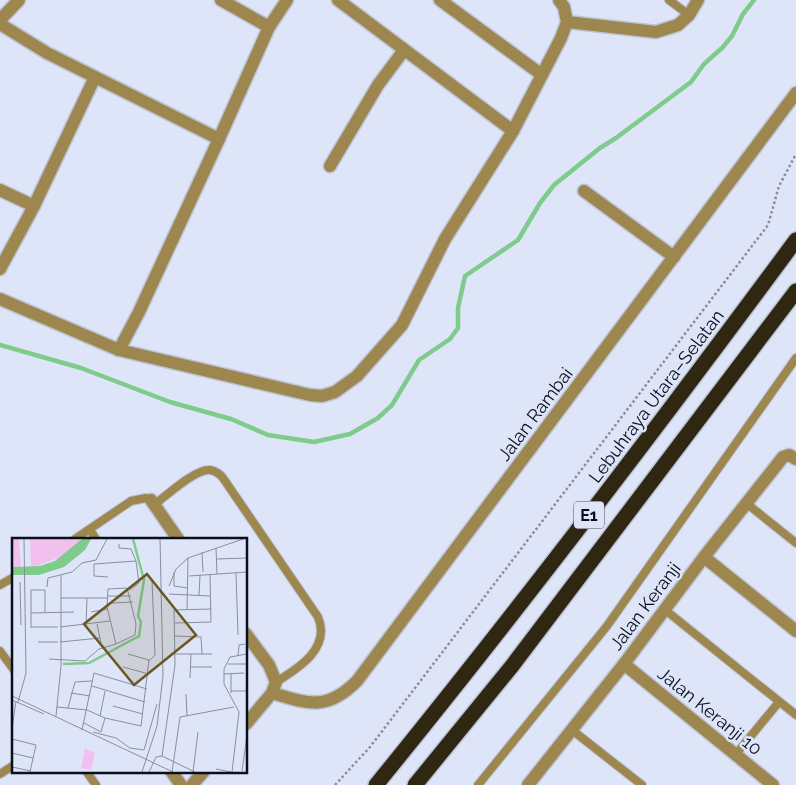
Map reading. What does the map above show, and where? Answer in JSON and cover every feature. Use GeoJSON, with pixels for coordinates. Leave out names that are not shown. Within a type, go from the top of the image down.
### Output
{"type":"FeatureCollection","features":[{"type":"Feature","properties":{"kind":"highway","name":"Lebuhraya Utara–Selatan"},"geometry":{"type":"LineString","coordinates":[[376,785],[514,614],[796,240]]}},
{"type":"Feature","properties":{"kind":"highway","name":"E1"},"geometry":{"type":"LineString","coordinates":[[415,785],[524,651],[796,291]]}},
{"type":"Feature","properties":{"kind":"street"},"geometry":{"type":"LineString","coordinates":[[0,20],[18,0]]}},
{"type":"Feature","properties":{"kind":"street"},"geometry":{"type":"LineString","coordinates":[[221,0],[269,27]]}},
{"type":"Feature","properties":{"kind":"street"},"geometry":{"type":"LineString","coordinates":[[119,350],[143,304],[269,27],[287,0]]}},
{"type":"Feature","properties":{"kind":"street"},"geometry":{"type":"LineString","coordinates":[[338,0],[513,131]]}},
{"type":"Feature","properties":{"kind":"street"},"geometry":{"type":"LineString","coordinates":[[440,0],[542,75]]}},
{"type":"Feature","properties":{"kind":"street"},"geometry":{"type":"LineString","coordinates":[[0,299],[119,350],[310,395],[322,396],[335,392],[357,376],[402,325],[445,239],[513,131],[561,38],[567,22],[564,7],[559,0]]}},
{"type":"Feature","properties":{"kind":"street"},"geometry":{"type":"LineString","coordinates":[[567,22],[656,32],[678,25],[690,15],[698,0]]}},
{"type":"Feature","properties":{"kind":"street"},"geometry":{"type":"LineString","coordinates":[[0,24],[39,48],[219,139]]}},
{"type":"Feature","properties":{"kind":"street"},"geometry":{"type":"LineString","coordinates":[[330,166],[378,85],[404,50]]}},
{"type":"Feature","properties":{"kind":"street"},"geometry":{"type":"LineString","coordinates":[[0,269],[34,206],[95,77]]}},
{"type":"Feature","properties":{"kind":"street","name":"Jalan Rambai"},"geometry":{"type":"LineString","coordinates":[[274,687],[296,700],[312,703],[325,702],[342,695],[356,681],[796,92]]}},
{"type":"Feature","properties":{"kind":"street"},"geometry":{"type":"LineString","coordinates":[[0,190],[34,206]]}},
{"type":"Feature","properties":{"kind":"street"},"geometry":{"type":"LineString","coordinates":[[584,191],[674,257]]}},
{"type":"Feature","properties":{"kind":"street","name":"Jalan Keranji"},"geometry":{"type":"LineString","coordinates":[[528,785],[624,664],[664,609],[783,457],[789,455],[795,458]]}},
{"type":"Feature","properties":{"kind":"street"},"geometry":{"type":"LineString","coordinates":[[152,502],[177,538]]}},
{"type":"Feature","properties":{"kind":"street"},"geometry":{"type":"LineString","coordinates":[[704,557],[796,630]]}},
{"type":"Feature","properties":{"kind":"street"},"geometry":{"type":"LineString","coordinates":[[248,637],[269,665],[274,687],[248,721]]}},
{"type":"Feature","properties":{"kind":"street","name":"Jalan Keranji 10"},"geometry":{"type":"LineString","coordinates":[[624,664],[773,785]]}},
{"type":"Feature","properties":{"kind":"street"},"geometry":{"type":"LineString","coordinates":[[172,772],[181,785]]}},
{"type":"Feature","properties":{"kind":"street"},"geometry":{"type":"LineString","coordinates":[[192,785],[203,772]]}},
{"type":"Feature","properties":{"kind":"lane"},"geometry":{"type":"LineString","coordinates":[[670,0],[690,15]]}},
{"type":"Feature","properties":{"kind":"lane"},"geometry":{"type":"LineString","coordinates":[[478,785],[607,626],[796,358]]}},
{"type":"Feature","properties":{"kind":"lane"},"geometry":{"type":"LineString","coordinates":[[77,538],[131,501],[146,498],[152,502],[204,470],[218,473],[229,486],[321,623],[322,634],[316,649],[305,662],[274,687]]}},
{"type":"Feature","properties":{"kind":"lane"},"geometry":{"type":"LineString","coordinates":[[746,503],[796,543]]}},
{"type":"Feature","properties":{"kind":"lane"},"geometry":{"type":"LineString","coordinates":[[90,530],[95,538]]}},
{"type":"Feature","properties":{"kind":"lane"},"geometry":{"type":"LineString","coordinates":[[0,585],[12,578]]}},
{"type":"Feature","properties":{"kind":"lane"},"geometry":{"type":"LineString","coordinates":[[664,609],[796,715]]}},
{"type":"Feature","properties":{"kind":"lane"},"geometry":{"type":"LineString","coordinates":[[0,651],[12,667]]}},
{"type":"Feature","properties":{"kind":"lane"},"geometry":{"type":"LineString","coordinates":[[736,754],[779,702]]}},
{"type":"Feature","properties":{"kind":"lane"},"geometry":{"type":"LineString","coordinates":[[572,730],[642,785]]}},
{"type":"Feature","properties":{"kind":"lane"},"geometry":{"type":"LineString","coordinates":[[0,774],[12,766]]}},
{"type":"Feature","properties":{"kind":"lane"},"geometry":{"type":"LineString","coordinates":[[87,772],[96,785]]}},
{"type":"Feature","properties":{"kind":"path"},"geometry":{"type":"LineString","coordinates":[[335,785],[370,747],[768,225],[779,186],[796,154]]}},
{"type":"Feature","properties":{"kind":"waterway"},"geometry":{"type":"LineString","coordinates":[[0,345],[81,368],[170,402],[231,419],[268,435],[314,442],[350,434],[378,418],[392,405],[419,360],[450,339],[458,328],[458,308],[465,276],[518,240],[540,203],[554,185],[600,148],[691,82],[704,64],[732,36],[743,14],[754,0]]}}]}
